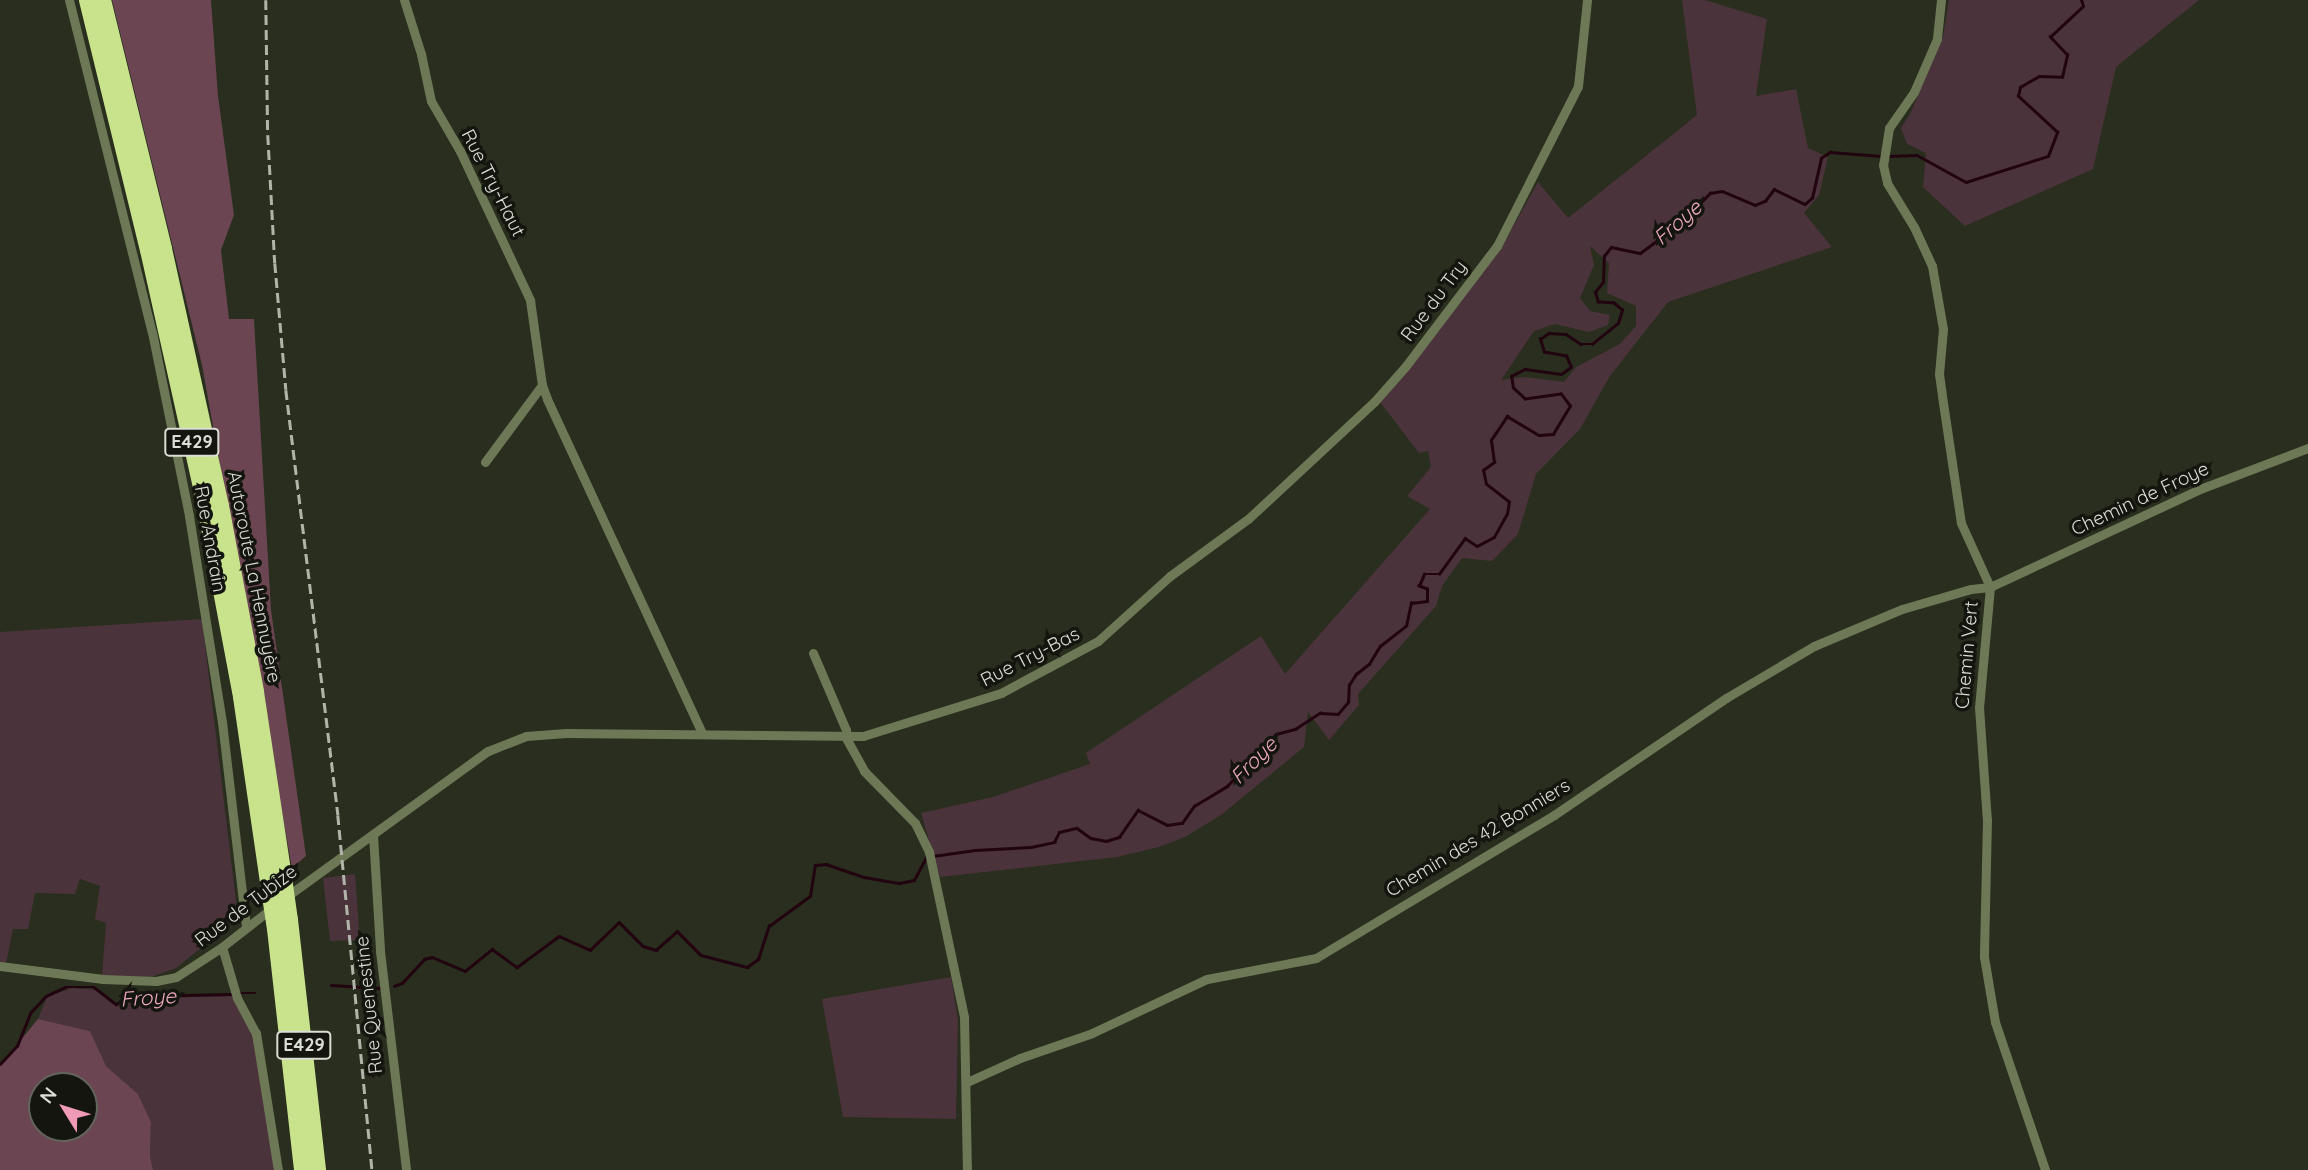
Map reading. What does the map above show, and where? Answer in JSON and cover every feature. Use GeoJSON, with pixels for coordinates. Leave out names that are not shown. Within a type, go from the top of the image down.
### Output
{"type":"FeatureCollection","features":[{"type":"Feature","properties":{"kind":"highway","name":"Autoroute La Hennuyère"},"geometry":{"type":"LineString","coordinates":[[88,0],[149,250],[206,506],[277,884]]}},
{"type":"Feature","properties":{"kind":"highway","name":"Autoroute La Hennuyère"},"geometry":{"type":"LineString","coordinates":[[102,0],[163,249],[220,506],[255,692],[282,924],[317,1170]]}},
{"type":"Feature","properties":{"kind":"highway","name":"Autoroute La Hennuyère"},"geometry":{"type":"LineString","coordinates":[[282,924],[303,1170]]}},
{"type":"Feature","properties":{"kind":"street","name":"Rue Andrain"},"geometry":{"type":"LineString","coordinates":[[69,0],[152,332],[190,516],[222,722],[246,927]]}},
{"type":"Feature","properties":{"kind":"street","name":"Rue Try-Haut"},"geometry":{"type":"LineString","coordinates":[[404,0],[421,54],[431,101],[460,150],[530,300],[542,385],[702,733]]}},
{"type":"Feature","properties":{"kind":"street","name":"Rue du Try"},"geometry":{"type":"LineString","coordinates":[[1201,553],[1248,519],[1374,402],[1405,367],[1497,246],[1578,86],[1587,0]]}},
{"type":"Feature","properties":{"kind":"street","name":"Chemin Vert"},"geometry":{"type":"LineString","coordinates":[[1941,0],[1937,39],[1914,92],[1889,128],[1883,165],[1887,183],[1914,227],[1932,267],[1943,328],[1941,396],[1961,523],[1990,587],[1979,707],[1987,809],[1985,964],[1995,1022],[2045,1170]]}},
{"type":"Feature","properties":{"kind":"street"},"geometry":{"type":"LineString","coordinates":[[485,463],[542,385]]}},
{"type":"Feature","properties":{"kind":"street","name":"Chemin de Froye"},"geometry":{"type":"LineString","coordinates":[[1990,587],[2200,489],[2308,448]]}},
{"type":"Feature","properties":{"kind":"street","name":"Rue Try-Bas"},"geometry":{"type":"LineString","coordinates":[[480,756],[498,745],[526,736],[566,733],[702,733],[846,738],[874,733],[984,700],[1062,663],[1105,637],[1170,576],[1201,553]]}},
{"type":"Feature","properties":{"kind":"street","name":"Chemin des 42 Bonniers"},"geometry":{"type":"LineString","coordinates":[[967,1082],[1020,1058],[1092,1033],[1207,979],[1317,958],[1424,890],[1553,815],[1726,698],[1789,660],[1881,617],[1971,589],[1990,587]]}},
{"type":"Feature","properties":{"kind":"street"},"geometry":{"type":"LineString","coordinates":[[813,653],[846,730],[846,738],[864,771],[922,832],[960,994],[967,1082],[967,1170]]}},
{"type":"Feature","properties":{"kind":"street","name":"Rue de Tubize"},"geometry":{"type":"LineString","coordinates":[[0,966],[103,979],[156,981],[176,977],[222,947],[480,756]]}},
{"type":"Feature","properties":{"kind":"street","name":"Rue Quenestine"},"geometry":{"type":"LineString","coordinates":[[373,835],[380,951],[406,1170]]}},
{"type":"Feature","properties":{"kind":"street"},"geometry":{"type":"LineString","coordinates":[[222,947],[236,994],[256,1033],[278,1170]]}},
{"type":"Feature","properties":{"kind":"shaded area"},"geometry":{"type":"Polygon","coordinates":[[[112,0],[211,0],[218,96],[234,215],[221,250],[229,319],[254,319],[271,610],[306,856],[292,868],[202,365],[112,0]]]}},
{"type":"Feature","properties":{"kind":"shaded area"},"geometry":{"type":"Polygon","coordinates":[[[1682,0],[1705,0],[1767,19],[1756,96],[1796,89],[1808,148],[1828,157],[1819,195],[1804,213],[1832,247],[1668,302],[1610,376],[1580,429],[1536,474],[1518,534],[1492,561],[1462,558],[1442,586],[1436,606],[1358,694],[1359,705],[1329,740],[1308,712],[1304,747],[1221,815],[1185,837],[1159,847],[1117,857],[940,877],[921,813],[993,797],[1090,764],[1086,753],[1261,636],[1285,674],[1430,509],[1407,496],[1431,467],[1428,451],[1419,453],[1380,402],[1405,375],[1503,245],[1538,182],[1568,218],[1697,115],[1682,0]],[[1590,246],[1594,265],[1580,298],[1590,311],[1610,315],[1608,325],[1589,332],[1555,324],[1534,331],[1501,380],[1523,377],[1564,382],[1576,367],[1620,344],[1636,326],[1636,306],[1607,293],[1609,263],[1590,246]]]}},
{"type":"Feature","properties":{"kind":"shaded area"},"geometry":{"type":"Polygon","coordinates":[[[1949,0],[2199,0],[2116,67],[2093,169],[1965,226],[1923,187],[1926,153],[1907,144],[1901,128],[1910,114],[1943,37],[1949,0]]]}},
{"type":"Feature","properties":{"kind":"shaded area"},"geometry":{"type":"Polygon","coordinates":[[[202,619],[238,918],[176,968],[151,977],[102,976],[106,923],[95,919],[100,886],[80,879],[75,894],[35,893],[28,929],[13,929],[6,963],[0,963],[0,632],[202,619]]]}},
{"type":"Feature","properties":{"kind":"shaded area"},"geometry":{"type":"Polygon","coordinates":[[[355,874],[360,940],[330,941],[323,878],[355,874]]]}},
{"type":"Feature","properties":{"kind":"shaded area"},"geometry":{"type":"Polygon","coordinates":[[[951,977],[958,1019],[956,1119],[843,1117],[822,999],[951,977]]]}},
{"type":"Feature","properties":{"kind":"shaded area"},"geometry":{"type":"Polygon","coordinates":[[[72,988],[98,990],[116,1005],[134,999],[232,996],[253,1035],[275,1170],[153,1170],[150,1156],[151,1122],[138,1094],[106,1066],[90,1031],[38,1019],[47,997],[72,988]]]}},
{"type":"Feature","properties":{"kind":"shaded area"},"geometry":{"type":"Polygon","coordinates":[[[38,1019],[90,1031],[106,1066],[138,1094],[151,1122],[150,1156],[153,1170],[0,1170],[0,1065],[38,1019]]]}},
{"type":"Feature","properties":{"kind":"waterway","name":"Froye"},"geometry":{"type":"LineString","coordinates":[[1888,156],[1917,155],[1966,182],[2048,156],[2057,132],[2018,96],[2020,87],[2039,76],[2062,77],[2067,55],[2050,37],[2083,6],[2081,0]]}},
{"type":"Feature","properties":{"kind":"waterway","name":"Froye"},"geometry":{"type":"LineString","coordinates":[[394,986],[402,983],[424,959],[432,957],[465,971],[492,949],[517,967],[559,936],[590,950],[619,922],[643,946],[656,950],[677,931],[701,955],[747,967],[758,959],[769,926],[810,896],[815,865],[826,864],[864,877],[899,883],[914,880],[926,857],[975,850],[1031,847],[1054,842],[1059,832],[1077,828],[1091,838],[1106,841],[1119,837],[1138,810],[1167,825],[1182,823],[1194,806],[1227,786],[1276,734],[1295,729],[1320,713],[1338,714],[1348,702],[1349,685],[1356,674],[1369,664],[1380,646],[1406,626],[1411,603],[1427,601],[1427,589],[1419,586],[1424,574],[1439,574],[1465,538],[1477,546],[1494,537],[1507,514],[1509,502],[1486,484],[1483,470],[1494,462],[1491,440],[1507,416],[1539,435],[1553,434],[1570,406],[1561,394],[1525,399],[1513,388],[1511,376],[1525,369],[1561,374],[1571,367],[1566,356],[1544,352],[1540,339],[1549,333],[1566,334],[1581,344],[1592,344],[1618,323],[1622,310],[1614,303],[1598,302],[1595,292],[1603,282],[1604,256],[1611,247],[1640,253],[1677,226],[1710,193],[1722,191],[1755,205],[1765,201],[1774,189],[1805,204],[1812,198],[1821,158],[1830,152],[1881,156]]}},
{"type":"Feature","properties":{"kind":"waterway","name":"Froye"},"geometry":{"type":"LineString","coordinates":[[331,985],[379,988]]}},
{"type":"Feature","properties":{"kind":"waterway","name":"Froye"},"geometry":{"type":"LineString","coordinates":[[0,1064],[17,1046],[30,1013],[46,996],[65,987],[94,987],[116,1004],[131,996],[233,994]]}},
{"type":"Feature","properties":{"kind":"waterway","name":"Froye"},"geometry":{"type":"LineString","coordinates":[[240,993],[255,993]]}},
{"type":"Feature","properties":{"kind":"railway"},"geometry":{"type":"LineString","coordinates":[[266,0],[268,135],[286,390],[338,815],[372,1170]]}}]}
